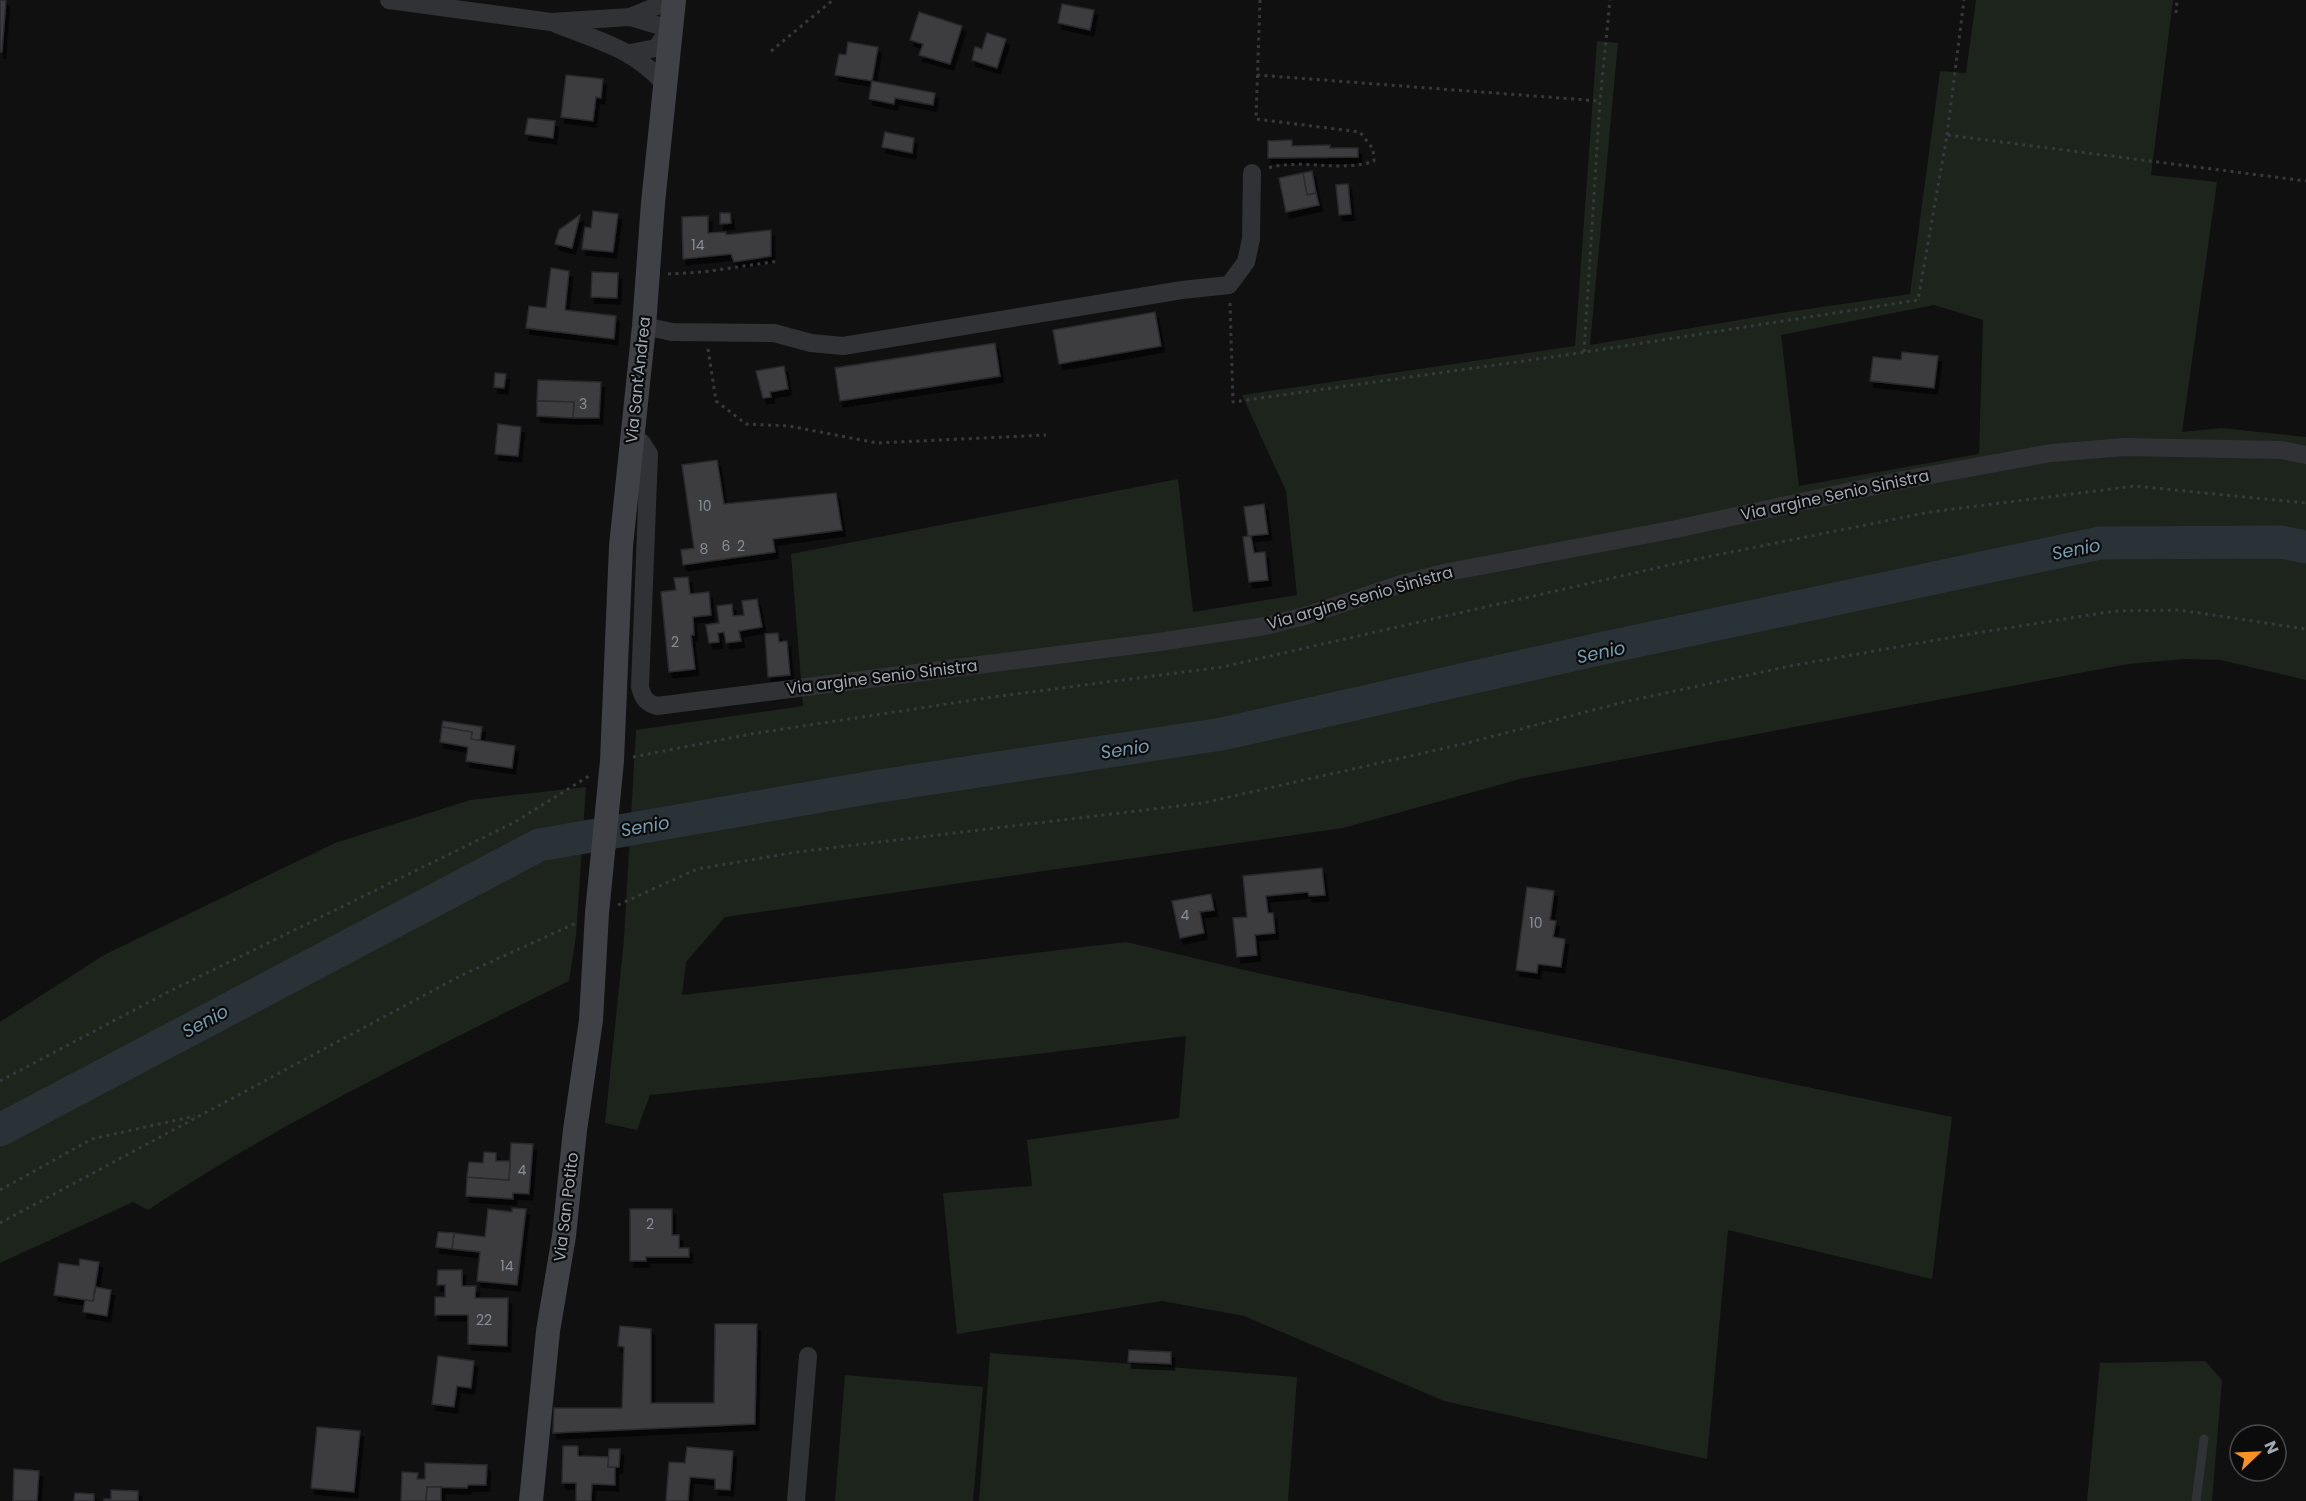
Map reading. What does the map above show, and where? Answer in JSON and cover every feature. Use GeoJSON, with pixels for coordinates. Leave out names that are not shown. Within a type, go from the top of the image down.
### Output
{"type":"FeatureCollection","features":[{"type":"Feature","properties":{"kind":"street"},"geometry":{"type":"LineString","coordinates":[[389,0],[551,22],[630,17],[657,6],[664,0]]}},
{"type":"Feature","properties":{"kind":"street","name":"Via Sant'Andrea"},"geometry":{"type":"LineString","coordinates":[[597,913],[612,761],[621,546],[644,326],[664,83],[675,0]]}},
{"type":"Feature","properties":{"kind":"street"},"geometry":{"type":"LineString","coordinates":[[630,17],[670,29],[656,48],[630,53]]}},
{"type":"Feature","properties":{"kind":"street"},"geometry":{"type":"LineString","coordinates":[[551,22],[630,53],[648,66],[664,83]]}},
{"type":"Feature","properties":{"kind":"street"},"geometry":{"type":"LineString","coordinates":[[644,326],[672,332],[774,333],[811,343],[843,346],[1182,290],[1229,285],[1246,262],[1251,239],[1252,173]]}},
{"type":"Feature","properties":{"kind":"street","name":"Via argine Senio Sinistra"},"geometry":{"type":"LineString","coordinates":[[633,435],[649,454],[640,687],[642,697],[649,704],[657,706],[1159,642],[1265,626],[1448,572],[1676,529],[1903,480],[2051,453],[2126,447],[2281,450],[2306,455]]}},
{"type":"Feature","properties":{"kind":"street","name":"Via San Potito"},"geometry":{"type":"LineString","coordinates":[[531,1501],[548,1331],[564,1236],[575,1130],[591,1020],[597,913]]}},
{"type":"Feature","properties":{"kind":"street"},"geometry":{"type":"LineString","coordinates":[[796,1501],[808,1356]]}},
{"type":"Feature","properties":{"kind":"lane"},"geometry":{"type":"LineString","coordinates":[[2196,1501],[2204,1439]]}},
{"type":"Feature","properties":{"kind":"path"},"geometry":{"type":"LineString","coordinates":[[771,51],[833,0]]}},
{"type":"Feature","properties":{"kind":"path"},"geometry":{"type":"LineString","coordinates":[[1252,173],[1284,164],[1358,166],[1374,160],[1373,149],[1360,132],[1256,118],[1260,0]]}},
{"type":"Feature","properties":{"kind":"path"},"geometry":{"type":"LineString","coordinates":[[1584,352],[1600,100],[1610,0]]}},
{"type":"Feature","properties":{"kind":"path"},"geometry":{"type":"LineString","coordinates":[[1229,285],[1233,402],[1584,352],[1918,300],[1947,135],[1964,0]]}},
{"type":"Feature","properties":{"kind":"path"},"geometry":{"type":"LineString","coordinates":[[2176,13],[2177,0]]}},
{"type":"Feature","properties":{"kind":"path"},"geometry":{"type":"LineString","coordinates":[[1257,75],[1600,100]]}},
{"type":"Feature","properties":{"kind":"path"},"geometry":{"type":"LineString","coordinates":[[1947,135],[2306,181]]}},
{"type":"Feature","properties":{"kind":"path"},"geometry":{"type":"LineString","coordinates":[[648,274],[703,272],[779,261]]}},
{"type":"Feature","properties":{"kind":"path"},"geometry":{"type":"LineString","coordinates":[[705,332],[716,400],[746,424],[789,426],[877,443],[1046,435]]}},
{"type":"Feature","properties":{"kind":"path"},"geometry":{"type":"LineString","coordinates":[[0,1081],[170,991],[516,822],[612,761],[763,732],[993,697],[1222,667],[1687,561],[1930,512],[2134,486],[2306,503]]}},
{"type":"Feature","properties":{"kind":"path"},"geometry":{"type":"LineString","coordinates":[[0,1223],[460,976],[697,869],[796,852],[1203,803],[1463,744],[1624,702],[1790,666],[2115,611],[2179,610],[2306,629]]}},
{"type":"Feature","properties":{"kind":"path"},"geometry":{"type":"LineString","coordinates":[[0,1190],[92,1139],[201,1115]]}},
{"type":"Feature","properties":{"kind":"shaded area"},"geometry":{"type":"Polygon","coordinates":[[[1976,0],[2173,0],[2151,175],[2217,182],[2182,432],[2221,428],[2306,437],[2306,680],[2220,660],[2185,659],[2128,664],[1524,778],[1343,828],[725,917],[686,962],[682,995],[1126,942],[1262,974],[1952,1117],[1932,1279],[1728,1230],[1707,1459],[1444,1401],[1244,1316],[1162,1301],[957,1334],[943,1193],[1032,1186],[1027,1140],[1179,1118],[1186,1036],[1012,1057],[650,1095],[637,1130],[605,1123],[624,939],[636,730],[803,706],[791,554],[1178,479],[1193,612],[1297,595],[1286,491],[1242,395],[1575,346],[1597,41],[1618,43],[1590,345],[1910,294],[1940,71],[1966,73],[1976,0]],[[1934,305],[1781,335],[1799,486],[1979,454],[1983,320],[1934,305]]]}},
{"type":"Feature","properties":{"kind":"shaded area"},"geometry":{"type":"Polygon","coordinates":[[[586,787],[576,936],[569,981],[355,1089],[250,1147],[148,1210],[133,1202],[0,1263],[0,1022],[104,955],[335,843],[470,800],[586,787]]]}},
{"type":"Feature","properties":{"kind":"shaded area"},"geometry":{"type":"Polygon","coordinates":[[[990,1353],[1297,1377],[1288,1501],[979,1501],[990,1353]]]}},
{"type":"Feature","properties":{"kind":"shaded area"},"geometry":{"type":"Polygon","coordinates":[[[2205,1361],[2222,1380],[2212,1501],[2087,1501],[2100,1363],[2205,1361]]]}},
{"type":"Feature","properties":{"kind":"shaded area"},"geometry":{"type":"Polygon","coordinates":[[[845,1375],[983,1387],[973,1501],[835,1501],[845,1375]]]}},
{"type":"Feature","properties":{"kind":"building"},"geometry":{"type":"Polygon","coordinates":[[[0,0],[6,0],[2,52],[0,52],[0,0]]]}},
{"type":"Feature","properties":{"kind":"building"},"geometry":{"type":"Polygon","coordinates":[[[1062,4],[1094,10],[1090,30],[1058,23],[1062,4]]]}},
{"type":"Feature","properties":{"kind":"building"},"geometry":{"type":"Polygon","coordinates":[[[919,12],[962,26],[950,64],[919,55],[923,44],[910,40],[919,12]]]}},
{"type":"Feature","properties":{"kind":"building"},"geometry":{"type":"Polygon","coordinates":[[[987,33],[1006,39],[997,68],[972,60],[975,47],[982,49],[987,33]]]}},
{"type":"Feature","properties":{"kind":"building"},"geometry":{"type":"Polygon","coordinates":[[[848,42],[878,47],[872,81],[835,75],[839,54],[846,55],[848,42]]]}},
{"type":"Feature","properties":{"kind":"building"},"geometry":{"type":"Polygon","coordinates":[[[566,75],[603,79],[601,98],[596,97],[593,121],[561,117],[566,75]]]}},
{"type":"Feature","properties":{"kind":"building"},"geometry":{"type":"Polygon","coordinates":[[[872,81],[935,93],[933,105],[895,98],[894,104],[869,99],[872,81]]]}},
{"type":"Feature","properties":{"kind":"building"},"geometry":{"type":"Polygon","coordinates":[[[528,118],[555,121],[553,138],[525,134],[528,118]]]}},
{"type":"Feature","properties":{"kind":"building"},"geometry":{"type":"Polygon","coordinates":[[[885,132],[914,138],[912,153],[882,147],[885,132]]]}},
{"type":"Feature","properties":{"kind":"building"},"geometry":{"type":"Polygon","coordinates":[[[1292,140],[1292,146],[1330,145],[1330,148],[1358,148],[1358,157],[1268,158],[1268,141],[1292,140]]]}},
{"type":"Feature","properties":{"kind":"building"},"geometry":{"type":"Polygon","coordinates":[[[1312,171],[1316,193],[1307,195],[1303,173],[1312,171]]]}},
{"type":"Feature","properties":{"kind":"building"},"geometry":{"type":"Polygon","coordinates":[[[1303,173],[1307,195],[1316,193],[1319,205],[1286,212],[1279,178],[1303,173]]]}},
{"type":"Feature","properties":{"kind":"building"},"geometry":{"type":"Polygon","coordinates":[[[1348,184],[1351,214],[1339,215],[1336,185],[1348,184]]]}},
{"type":"Feature","properties":{"kind":"building"},"geometry":{"type":"Polygon","coordinates":[[[593,211],[618,214],[613,252],[582,249],[585,227],[591,228],[593,211]]]}},
{"type":"Feature","properties":{"kind":"building"},"geometry":{"type":"Polygon","coordinates":[[[720,213],[730,213],[731,223],[720,224],[720,213]]]}},
{"type":"Feature","properties":{"kind":"building"},"geometry":{"type":"Polygon","coordinates":[[[580,215],[572,248],[555,244],[559,230],[580,215]]]}},
{"type":"Feature","properties":{"kind":"building"},"geometry":{"type":"Polygon","coordinates":[[[708,216],[708,233],[726,232],[726,235],[771,230],[771,256],[734,262],[731,254],[683,259],[682,217],[708,216]]]}},
{"type":"Feature","properties":{"kind":"building"},"geometry":{"type":"Polygon","coordinates":[[[551,268],[569,271],[565,310],[616,316],[614,339],[526,328],[529,306],[546,308],[551,268]]]}},
{"type":"Feature","properties":{"kind":"building"},"geometry":{"type":"Polygon","coordinates":[[[592,272],[618,273],[617,298],[591,297],[592,272]]]}},
{"type":"Feature","properties":{"kind":"building"},"geometry":{"type":"Polygon","coordinates":[[[1155,312],[1161,346],[1059,364],[1053,330],[1155,312]]]}},
{"type":"Feature","properties":{"kind":"building"},"geometry":{"type":"Polygon","coordinates":[[[995,343],[1000,376],[840,401],[835,368],[995,343]]]}},
{"type":"Feature","properties":{"kind":"building"},"geometry":{"type":"Polygon","coordinates":[[[1902,352],[1938,356],[1934,388],[1870,381],[1873,357],[1901,360],[1902,352]]]}},
{"type":"Feature","properties":{"kind":"building"},"geometry":{"type":"Polygon","coordinates":[[[784,366],[788,389],[770,392],[771,397],[763,398],[756,371],[784,366]]]}},
{"type":"Feature","properties":{"kind":"building"},"geometry":{"type":"Polygon","coordinates":[[[495,373],[506,374],[504,388],[494,387],[495,373]]]}},
{"type":"Feature","properties":{"kind":"building"},"geometry":{"type":"Polygon","coordinates":[[[538,380],[601,382],[599,418],[573,418],[574,402],[537,401],[538,380]]]}},
{"type":"Feature","properties":{"kind":"building"},"geometry":{"type":"Polygon","coordinates":[[[537,401],[574,402],[573,418],[537,416],[537,401]]]}},
{"type":"Feature","properties":{"kind":"building"},"geometry":{"type":"Polygon","coordinates":[[[498,424],[521,427],[518,456],[495,454],[498,424]]]}},
{"type":"Feature","properties":{"kind":"building"},"geometry":{"type":"Polygon","coordinates":[[[717,460],[724,504],[836,493],[842,530],[773,539],[775,552],[683,565],[681,550],[694,548],[682,465],[717,460]]]}},
{"type":"Feature","properties":{"kind":"building"},"geometry":{"type":"Polygon","coordinates":[[[1264,504],[1268,534],[1248,536],[1244,507],[1264,504]]]}},
{"type":"Feature","properties":{"kind":"building"},"geometry":{"type":"Polygon","coordinates":[[[1251,536],[1254,553],[1265,552],[1268,580],[1249,582],[1243,537],[1251,536]]]}},
{"type":"Feature","properties":{"kind":"building"},"geometry":{"type":"Polygon","coordinates":[[[688,577],[690,594],[709,592],[711,615],[693,617],[694,635],[691,635],[695,669],[669,672],[661,592],[676,590],[674,578],[688,577]]]}},
{"type":"Feature","properties":{"kind":"building"},"geometry":{"type":"Polygon","coordinates":[[[757,599],[762,627],[739,631],[741,641],[726,643],[724,632],[718,633],[719,642],[709,643],[706,625],[719,623],[717,606],[732,604],[733,616],[744,615],[742,601],[757,599]]]}},
{"type":"Feature","properties":{"kind":"building"},"geometry":{"type":"Polygon","coordinates":[[[778,633],[779,642],[787,641],[790,675],[768,677],[765,634],[778,633]]]}},
{"type":"Feature","properties":{"kind":"building"},"geometry":{"type":"Polygon","coordinates":[[[443,721],[482,727],[480,741],[471,739],[472,732],[442,727],[443,721]]]}},
{"type":"Feature","properties":{"kind":"building"},"geometry":{"type":"Polygon","coordinates":[[[442,727],[472,732],[471,739],[515,746],[512,768],[466,761],[468,747],[440,742],[442,727]]]}},
{"type":"Feature","properties":{"kind":"building"},"geometry":{"type":"Polygon","coordinates":[[[1322,868],[1325,895],[1309,896],[1308,892],[1266,896],[1268,913],[1273,913],[1275,933],[1255,935],[1257,955],[1237,957],[1233,918],[1247,917],[1243,876],[1322,868]]]}},
{"type":"Feature","properties":{"kind":"building"},"geometry":{"type":"Polygon","coordinates":[[[1527,887],[1554,891],[1550,920],[1556,921],[1553,937],[1565,939],[1561,967],[1538,964],[1537,973],[1516,970],[1527,887]]]}},
{"type":"Feature","properties":{"kind":"building"},"geometry":{"type":"Polygon","coordinates":[[[1211,894],[1214,910],[1200,912],[1204,933],[1180,938],[1172,901],[1211,894]]]}},
{"type":"Feature","properties":{"kind":"building"},"geometry":{"type":"Polygon","coordinates":[[[511,1143],[533,1144],[529,1194],[513,1193],[513,1199],[466,1196],[467,1177],[509,1180],[511,1143]]]}},
{"type":"Feature","properties":{"kind":"building"},"geometry":{"type":"Polygon","coordinates":[[[484,1152],[496,1153],[496,1161],[510,1161],[509,1180],[467,1177],[469,1162],[483,1163],[484,1152]]]}},
{"type":"Feature","properties":{"kind":"building"},"geometry":{"type":"Polygon","coordinates":[[[512,1208],[526,1209],[517,1285],[477,1281],[480,1252],[452,1249],[454,1233],[485,1237],[488,1209],[512,1212],[512,1208]]]}},
{"type":"Feature","properties":{"kind":"building"},"geometry":{"type":"Polygon","coordinates":[[[630,1209],[672,1209],[672,1235],[679,1235],[679,1248],[689,1248],[689,1257],[646,1257],[646,1261],[630,1261],[630,1209]]]}},
{"type":"Feature","properties":{"kind":"building"},"geometry":{"type":"Polygon","coordinates":[[[438,1232],[454,1233],[452,1249],[436,1247],[438,1232]]]}},
{"type":"Feature","properties":{"kind":"building"},"geometry":{"type":"Polygon","coordinates":[[[80,1259],[99,1262],[93,1301],[54,1295],[59,1263],[79,1266],[80,1259]]]}},
{"type":"Feature","properties":{"kind":"building"},"geometry":{"type":"Polygon","coordinates":[[[438,1270],[462,1270],[462,1286],[476,1286],[475,1298],[508,1298],[507,1346],[468,1344],[468,1315],[435,1315],[435,1297],[445,1297],[445,1285],[437,1285],[438,1270]]]}},
{"type":"Feature","properties":{"kind":"building"},"geometry":{"type":"Polygon","coordinates":[[[96,1287],[111,1290],[107,1316],[83,1312],[85,1300],[93,1301],[96,1287]]]}},
{"type":"Feature","properties":{"kind":"building"},"geometry":{"type":"Polygon","coordinates":[[[715,1324],[757,1324],[755,1424],[553,1433],[554,1408],[622,1408],[624,1347],[618,1346],[620,1326],[651,1329],[651,1403],[714,1403],[715,1324]]]}},
{"type":"Feature","properties":{"kind":"building"},"geometry":{"type":"Polygon","coordinates":[[[1129,1350],[1171,1352],[1171,1364],[1128,1362],[1129,1350]]]}},
{"type":"Feature","properties":{"kind":"building"},"geometry":{"type":"Polygon","coordinates":[[[438,1356],[474,1361],[471,1388],[457,1386],[454,1407],[432,1404],[438,1356]]]}},
{"type":"Feature","properties":{"kind":"building"},"geometry":{"type":"Polygon","coordinates":[[[317,1427],[360,1431],[354,1492],[311,1488],[317,1427]]]}},
{"type":"Feature","properties":{"kind":"building"},"geometry":{"type":"Polygon","coordinates":[[[563,1446],[578,1446],[578,1456],[609,1457],[608,1467],[615,1467],[615,1485],[592,1484],[591,1501],[576,1501],[576,1483],[562,1483],[563,1446]]]}},
{"type":"Feature","properties":{"kind":"building"},"geometry":{"type":"Polygon","coordinates":[[[687,1447],[733,1451],[730,1490],[715,1489],[715,1479],[690,1477],[688,1501],[666,1501],[669,1462],[685,1463],[687,1447]]]}},
{"type":"Feature","properties":{"kind":"building"},"geometry":{"type":"Polygon","coordinates":[[[609,1449],[620,1449],[619,1467],[608,1467],[609,1449]]]}},
{"type":"Feature","properties":{"kind":"building"},"geometry":{"type":"Polygon","coordinates":[[[425,1463],[487,1465],[486,1485],[468,1485],[467,1488],[427,1487],[426,1501],[401,1501],[402,1472],[418,1473],[417,1479],[425,1479],[425,1463]]]}},
{"type":"Feature","properties":{"kind":"building"},"geometry":{"type":"Polygon","coordinates":[[[14,1469],[39,1471],[37,1501],[13,1501],[14,1469]]]}},
{"type":"Feature","properties":{"kind":"building"},"geometry":{"type":"Polygon","coordinates":[[[427,1487],[441,1487],[441,1501],[426,1501],[427,1487]]]}},
{"type":"Feature","properties":{"kind":"building"},"geometry":{"type":"Polygon","coordinates":[[[111,1490],[138,1491],[138,1501],[104,1501],[104,1499],[111,1499],[111,1490]]]}},
{"type":"Feature","properties":{"kind":"building"},"geometry":{"type":"Polygon","coordinates":[[[75,1493],[94,1494],[94,1501],[74,1501],[75,1493]]]}},
{"type":"Feature","properties":{"kind":"waterway","name":"Senio"},"geometry":{"type":"LineString","coordinates":[[0,1130],[539,845],[873,787],[1222,734],[1599,649],[2100,543],[2281,542],[2306,547]]}}]}
